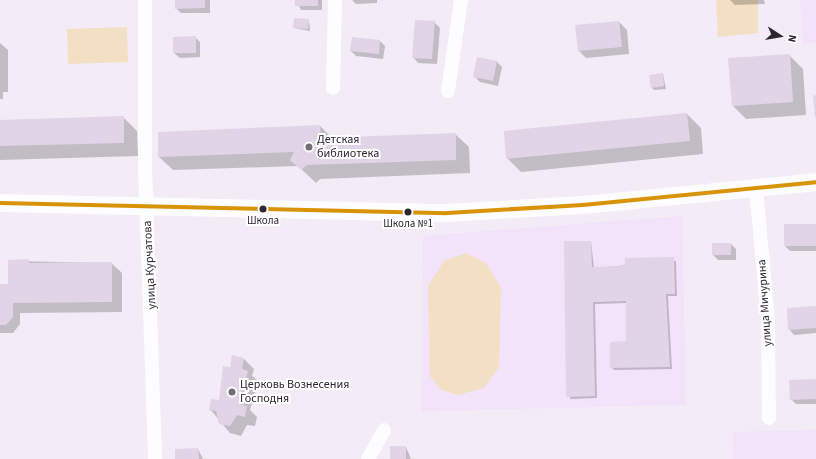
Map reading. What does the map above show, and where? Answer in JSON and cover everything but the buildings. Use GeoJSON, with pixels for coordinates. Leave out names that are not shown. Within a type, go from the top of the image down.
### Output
{"type":"FeatureCollection","features":[{"type":"Feature","properties":{"kind":"main road"},"geometry":{"type":"LineString","coordinates":[[0,203],[147,205],[446,213],[548,208],[816,182]]}},
{"type":"Feature","properties":{"kind":"street","name":"улица Курчатова"},"geometry":{"type":"LineString","coordinates":[[145,0],[147,205],[156,459]]}},
{"type":"Feature","properties":{"kind":"street"},"geometry":{"type":"LineString","coordinates":[[333,88],[335,0]]}},
{"type":"Feature","properties":{"kind":"street"},"geometry":{"type":"LineString","coordinates":[[448,91],[461,0]]}},
{"type":"Feature","properties":{"kind":"street","name":"улица Мичурина"},"geometry":{"type":"LineString","coordinates":[[756,188],[768,321],[769,418]]}},
{"type":"Feature","properties":{"kind":"street"},"geometry":{"type":"LineString","coordinates":[[368,459],[384,430]]}},
{"type":"Feature","properties":{"kind":"shaded area"},"geometry":{"type":"Polygon","coordinates":[[[716,0],[758,0],[758,33],[718,37],[716,0]]]}},
{"type":"Feature","properties":{"kind":"shaded area"},"geometry":{"type":"Polygon","coordinates":[[[800,0],[816,0],[816,42],[803,44],[800,0]]]}},
{"type":"Feature","properties":{"kind":"shaded area"},"geometry":{"type":"Polygon","coordinates":[[[127,27],[128,62],[68,64],[67,29],[127,27]]]}},
{"type":"Feature","properties":{"kind":"shaded area"},"geometry":{"type":"Polygon","coordinates":[[[682,216],[686,405],[422,411],[423,236],[682,216]]]}},
{"type":"Feature","properties":{"kind":"shaded area"},"geometry":{"type":"Polygon","coordinates":[[[466,253],[486,263],[501,288],[499,367],[484,388],[458,395],[440,389],[430,376],[428,286],[444,261],[466,253]]]}},
{"type":"Feature","properties":{"kind":"shaded area"},"geometry":{"type":"Polygon","coordinates":[[[816,430],[816,459],[734,459],[733,432],[816,430]]]}},
{"type":"Feature","properties":{"kind":"transit line"},"geometry":{"type":"LineString","coordinates":[[0,203],[447,213],[583,205],[816,182]]}},
{"type":"Feature","properties":{"kind":"place","name":"Детская библиотека"},"geometry":{"type":"Point","coordinates":[309,147]}},
{"type":"Feature","properties":{"kind":"place","name":"Школа"},"geometry":{"type":"Point","coordinates":[263,209]}},
{"type":"Feature","properties":{"kind":"place","name":"Школа №1"},"geometry":{"type":"Point","coordinates":[408,212]}},
{"type":"Feature","properties":{"kind":"place","name":"Церковь Вознесения Господня"},"geometry":{"type":"Point","coordinates":[232,392]}}]}
